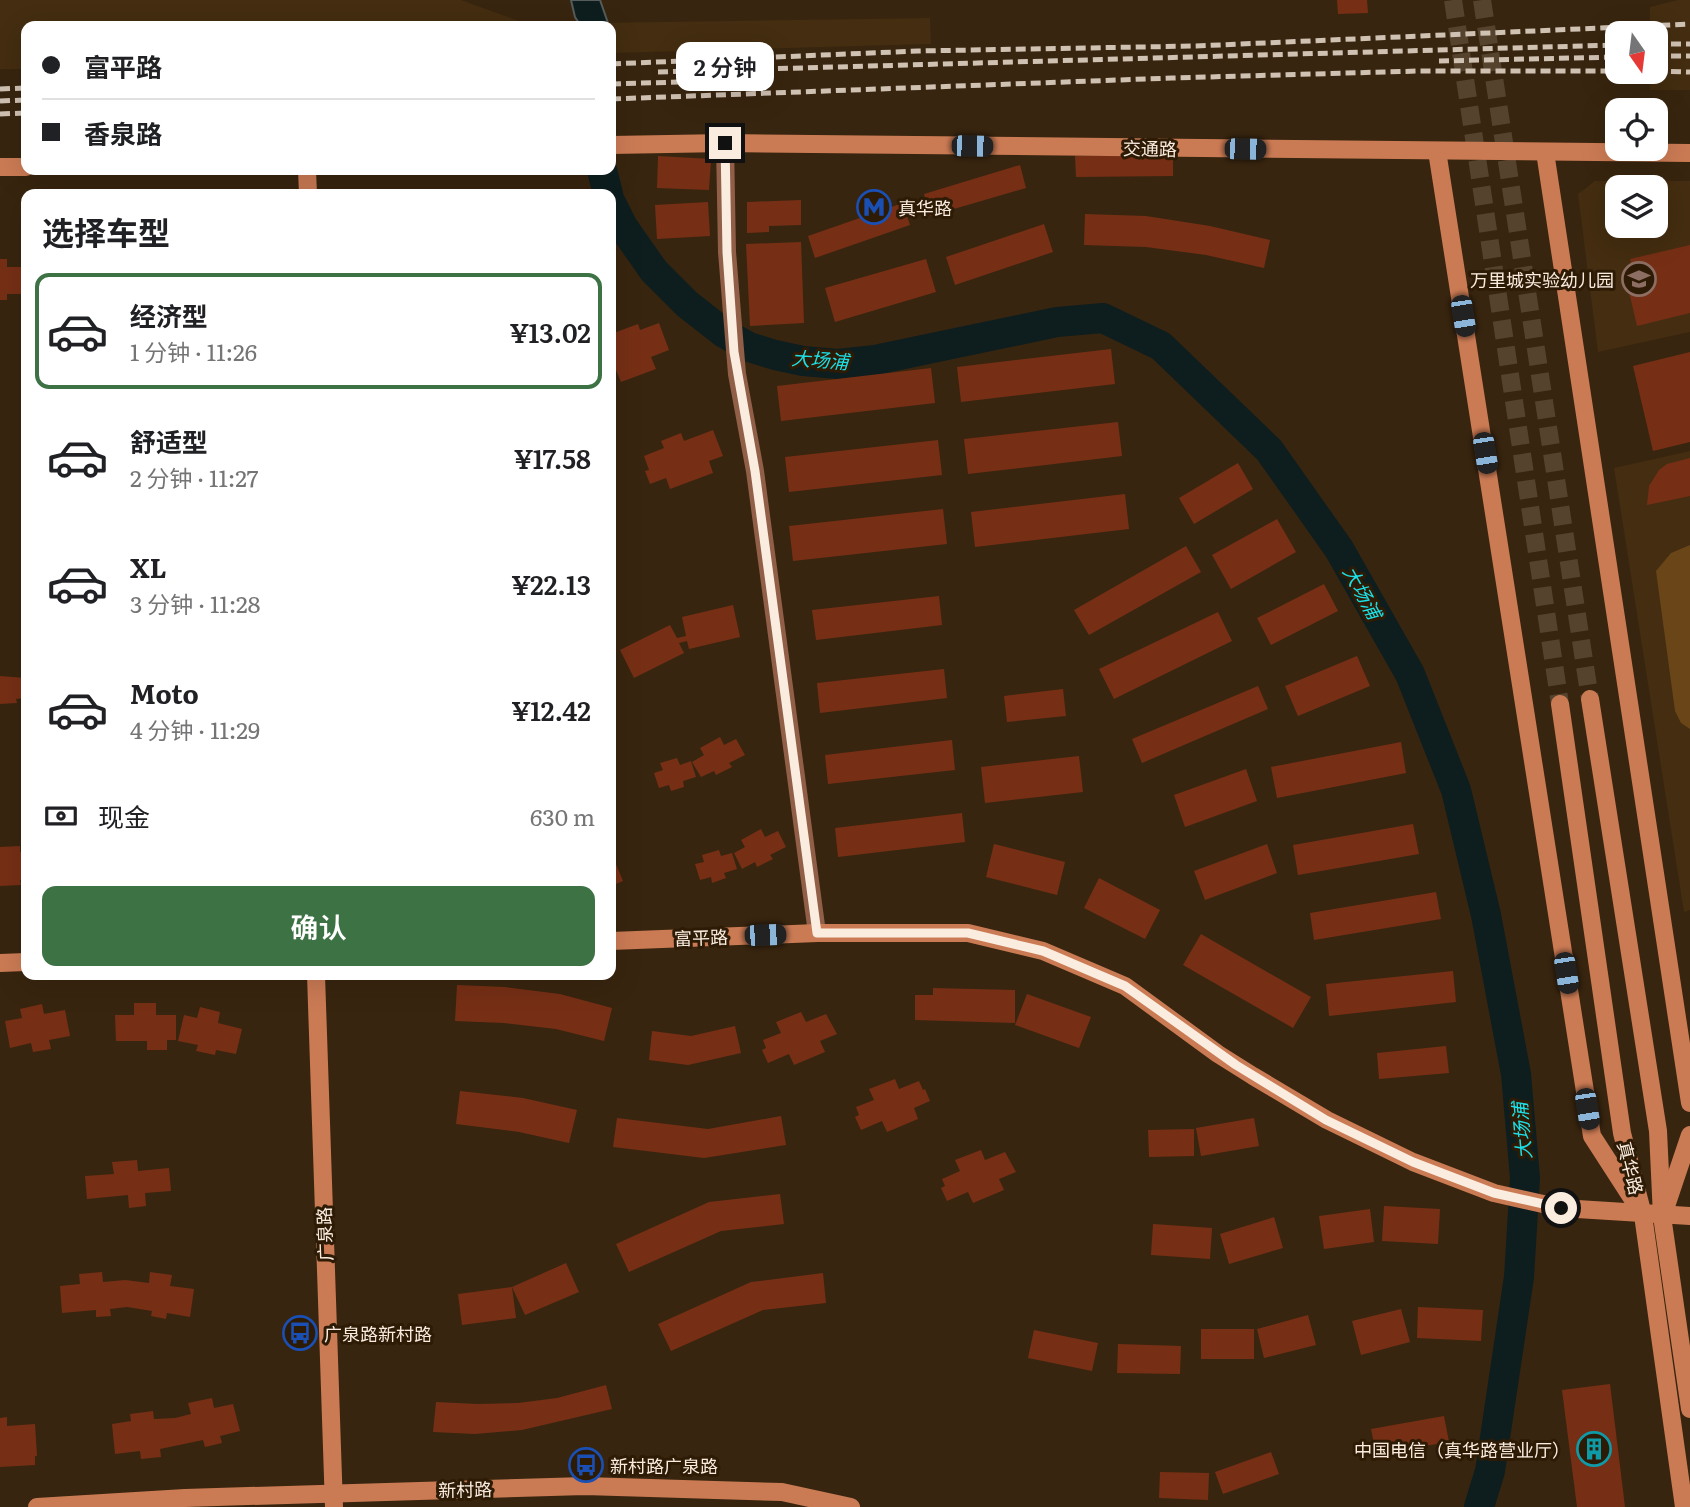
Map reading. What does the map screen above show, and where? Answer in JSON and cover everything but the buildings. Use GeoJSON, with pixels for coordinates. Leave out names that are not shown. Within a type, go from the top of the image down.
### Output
{"type":"FeatureCollection","features":[{"type":"Feature","properties":{"kind":"main road","name":"交通路"},"geometry":{"type":"LineString","coordinates":[[616,145],[725,143],[1690,153]]}},
{"type":"Feature","properties":{"kind":"main road"},"geometry":{"type":"LineString","coordinates":[[1437,151],[1592,1136],[1643,1215]]}},
{"type":"Feature","properties":{"kind":"main road"},"geometry":{"type":"LineString","coordinates":[[1545,152],[1690,1103]]}},
{"type":"Feature","properties":{"kind":"main road"},"geometry":{"type":"LineString","coordinates":[[0,167],[21,167]]}},
{"type":"Feature","properties":{"kind":"main road","name":"真华路"},"geometry":{"type":"LineString","coordinates":[[1590,699],[1658,1131],[1662,1216],[1690,1409]]}},
{"type":"Feature","properties":{"kind":"main road","name":"真华路"},"geometry":{"type":"LineString","coordinates":[[1560,704],[1622,1133],[1643,1215],[1684,1507]]}},
{"type":"Feature","properties":{"kind":"main road","name":"富平路"},"geometry":{"type":"LineString","coordinates":[[616,941],[817,933],[968,933],[1043,951],[1125,986],[1218,1054],[1326,1120],[1413,1162],[1494,1193],[1561,1208],[1690,1216]]}},
{"type":"Feature","properties":{"kind":"main road"},"geometry":{"type":"LineString","coordinates":[[0,962],[21,962]]}},
{"type":"Feature","properties":{"kind":"main road","name":"广泉路"},"geometry":{"type":"LineString","coordinates":[[316,980],[333,1500]]}},
{"type":"Feature","properties":{"kind":"main road"},"geometry":{"type":"LineString","coordinates":[[1662,1216],[1690,1135]]}},
{"type":"Feature","properties":{"kind":"main road","name":"新村路"},"geometry":{"type":"LineString","coordinates":[[37,1507],[185,1498],[333,1500],[611,1487],[782,1492],[851,1507]]}},
{"type":"Feature","properties":{"kind":"street"},"geometry":{"type":"LineString","coordinates":[[725,143],[725,217],[734,352],[755,471],[817,933]]}},
{"type":"Feature","properties":{"kind":"shaded area"},"geometry":{"type":"Polygon","coordinates":[[[0,0],[461,0],[519,21],[21,21],[21,69],[0,69],[0,0]]]}},
{"type":"Feature","properties":{"kind":"shaded area"},"geometry":{"type":"Polygon","coordinates":[[[571,0],[600,0],[607,21],[578,21],[571,0]]]}},
{"type":"Feature","properties":{"kind":"shaded area"},"geometry":{"type":"Polygon","coordinates":[[[1690,0],[1690,90],[1650,90],[1650,84],[1668,84],[1668,21],[1650,21],[1650,7],[1690,0]]]}},
{"type":"Feature","properties":{"kind":"shaded area"},"geometry":{"type":"Polygon","coordinates":[[[930,18],[931,44],[616,53],[616,23],[930,18]]]}},
{"type":"Feature","properties":{"kind":"shaded area","name":"万里城实验幼儿园"},"geometry":{"type":"Polygon","coordinates":[[[1595,181],[1605,181],[1605,238],[1668,238],[1668,181],[1690,181],[1690,332],[1598,352],[1578,194],[1595,181]]]}},
{"type":"Feature","properties":{"kind":"shaded area"},"geometry":{"type":"Polygon","coordinates":[[[1690,451],[1690,910],[1684,912],[1614,468],[1690,451]]]}},
{"type":"Feature","properties":{"kind":"shaded area"},"geometry":{"type":"Polygon","coordinates":[[[1690,545],[1690,729],[1681,723],[1675,711],[1656,571],[1671,553],[1690,545]]]}},
{"type":"Feature","properties":{"kind":"waterway","name":"大场浦"},"geometry":{"type":"LineString","coordinates":[[603,175],[607,189]]}},
{"type":"Feature","properties":{"kind":"waterway","name":"大场浦"},"geometry":{"type":"LineString","coordinates":[[616,213],[654,271],[687,304],[724,333],[749,347],[775,355],[838,364],[875,360],[1057,322],[1103,318],[1161,346],[1269,450],[1339,549],[1410,674],[1456,790],[1486,915],[1516,1074],[1525,1178],[1519,1277],[1490,1471],[1479,1507]]}},
{"type":"Feature","properties":{"kind":"tunnel"},"geometry":{"type":"LineString","coordinates":[[1453,0],[1560,704]]}},
{"type":"Feature","properties":{"kind":"tunnel"},"geometry":{"type":"LineString","coordinates":[[1482,0],[1590,699]]}},
{"type":"Feature","properties":{"kind":"railway"},"geometry":{"type":"LineString","coordinates":[[616,64],[918,51],[1196,46],[1690,24]]}},
{"type":"Feature","properties":{"kind":"railway"},"geometry":{"type":"LineString","coordinates":[[1668,44],[1690,44]]}},
{"type":"Feature","properties":{"kind":"railway"},"geometry":{"type":"LineString","coordinates":[[658,72],[1605,45]]}},
{"type":"Feature","properties":{"kind":"railway"},"geometry":{"type":"LineString","coordinates":[[1668,56],[1690,56]]}},
{"type":"Feature","properties":{"kind":"railway"},"geometry":{"type":"LineString","coordinates":[[1439,61],[1605,57]]}},
{"type":"Feature","properties":{"kind":"railway"},"geometry":{"type":"LineString","coordinates":[[616,99],[1419,71],[1605,71]]}},
{"type":"Feature","properties":{"kind":"railway"},"geometry":{"type":"LineString","coordinates":[[1668,71],[1690,72]]}},
{"type":"Feature","properties":{"kind":"railway"},"geometry":{"type":"LineString","coordinates":[[616,84],[679,82]]}},
{"type":"Feature","properties":{"kind":"railway"},"geometry":{"type":"LineString","coordinates":[[0,89],[21,88]]}},
{"type":"Feature","properties":{"kind":"railway"},"geometry":{"type":"LineString","coordinates":[[0,101],[21,100]]}},
{"type":"Feature","properties":{"kind":"railway"},"geometry":{"type":"LineString","coordinates":[[0,114],[21,113]]}},
{"type":"Feature","properties":{"kind":"place","name":"真华路"},"geometry":{"type":"Point","coordinates":[874,207]}},
{"type":"Feature","properties":{"kind":"place","name":"万里城实验幼儿园"},"geometry":{"type":"Point","coordinates":[1639,279]}},
{"type":"Feature","properties":{"kind":"place","name":"广泉路新村路"},"geometry":{"type":"Point","coordinates":[300,1333]}},
{"type":"Feature","properties":{"kind":"place","name":"中国电信（真华路营业厅）"},"geometry":{"type":"Point","coordinates":[1594,1449]}},
{"type":"Feature","properties":{"kind":"place","name":"新村路广泉路"},"geometry":{"type":"Point","coordinates":[586,1465]}},
{"type":"Feature","properties":{"kind":"route"},"geometry":{"type":"LineString","coordinates":[[725,143],[725,217],[734,352],[755,471],[817,933],[968,933],[1043,951],[1125,986],[1218,1054],[1326,1120],[1413,1162],[1494,1193],[1561,1208]]}}]}
